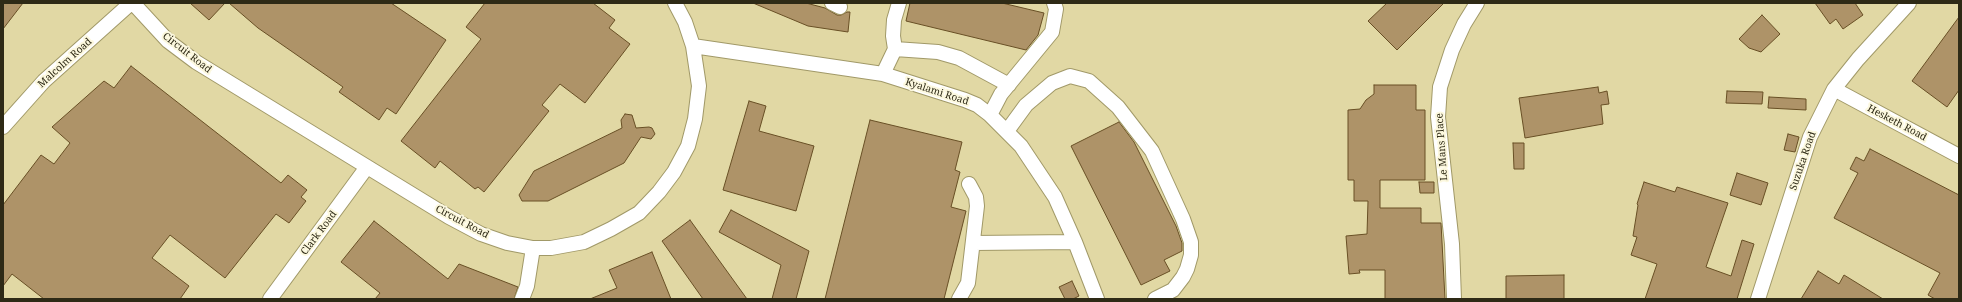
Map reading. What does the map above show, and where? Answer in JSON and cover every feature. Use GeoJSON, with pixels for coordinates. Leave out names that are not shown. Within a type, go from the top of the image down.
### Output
{"type":"FeatureCollection","features":[{"type":"Feature","properties":{"kind":"lane","name":"Malcolm Road"},"geometry":{"type":"LineString","coordinates":[[3,127],[44,81],[132,3]]}},
{"type":"Feature","properties":{"kind":"lane","name":"Circuit Road"},"geometry":{"type":"LineString","coordinates":[[132,3],[168,41],[196,62],[367,167],[481,234],[507,243],[533,248],[551,248],[584,242],[612,229],[639,213],[659,192],[674,172],[688,146],[695,118],[699,86],[693,46],[685,22],[675,3]]}},
{"type":"Feature","properties":{"kind":"lane"},"geometry":{"type":"LineString","coordinates":[[883,74],[895,49],[893,36],[894,20],[899,3]]}},
{"type":"Feature","properties":{"kind":"lane"},"geometry":{"type":"LineString","coordinates":[[990,115],[1001,94],[1052,32],[1056,9],[1054,3]]}},
{"type":"Feature","properties":{"kind":"lane","name":"Le Mans Place"},"geometry":{"type":"LineString","coordinates":[[1454,299],[1452,244],[1438,117],[1440,87],[1452,50],[1464,24],[1477,3]]}},
{"type":"Feature","properties":{"kind":"lane","name":"Suzuka Road"},"geometry":{"type":"LineString","coordinates":[[1758,299],[1810,137],[1834,89],[1858,59],[1909,3]]}},
{"type":"Feature","properties":{"kind":"lane","name":"Kyalami Road"},"geometry":{"type":"LineString","coordinates":[[693,46],[883,74],[977,105],[990,115],[1021,146],[1054,197],[1075,242],[1097,299]]}},
{"type":"Feature","properties":{"kind":"lane"},"geometry":{"type":"LineString","coordinates":[[895,49],[938,52],[959,58],[1009,85]]}},
{"type":"Feature","properties":{"kind":"lane"},"geometry":{"type":"LineString","coordinates":[[1007,131],[1026,105],[1052,83],[1070,76],[1089,81],[1118,107],[1152,151],[1183,219],[1191,242],[1191,255],[1187,269],[1182,277],[1172,290],[1155,299]]}},
{"type":"Feature","properties":{"kind":"lane","name":"Hesketh Road"},"geometry":{"type":"LineString","coordinates":[[1834,89],[1959,156]]}},
{"type":"Feature","properties":{"kind":"lane","name":"Clark Road"},"geometry":{"type":"LineString","coordinates":[[270,299],[367,167]]}},
{"type":"Feature","properties":{"kind":"lane"},"geometry":{"type":"LineString","coordinates":[[959,299],[968,284],[977,206],[976,197],[969,184]]}},
{"type":"Feature","properties":{"kind":"lane"},"geometry":{"type":"LineString","coordinates":[[973,243],[1075,242]]}},
{"type":"Feature","properties":{"kind":"lane"},"geometry":{"type":"LineString","coordinates":[[522,299],[527,286],[533,248]]}},
{"type":"Feature","properties":{"kind":"building"},"geometry":{"type":"Polygon","coordinates":[[[3,3],[23,3],[3,29],[3,3]]]}},
{"type":"Feature","properties":{"kind":"building"},"geometry":{"type":"Polygon","coordinates":[[[190,3],[225,3],[209,20],[190,3]]]}},
{"type":"Feature","properties":{"kind":"building"},"geometry":{"type":"Polygon","coordinates":[[[229,3],[391,3],[446,40],[396,114],[387,108],[379,120],[339,92],[343,87],[258,28],[229,3]]]}},
{"type":"Feature","properties":{"kind":"building"},"geometry":{"type":"Polygon","coordinates":[[[485,3],[593,3],[615,20],[609,28],[630,44],[585,103],[560,84],[542,105],[549,111],[484,192],[478,187],[475,189],[440,161],[435,168],[401,141],[481,39],[466,27],[485,3]]]}},
{"type":"Feature","properties":{"kind":"building"},"geometry":{"type":"Polygon","coordinates":[[[753,3],[806,3],[825,8],[837,15],[850,12],[848,32],[808,26],[753,3]]]}},
{"type":"Feature","properties":{"kind":"building"},"geometry":{"type":"Polygon","coordinates":[[[910,3],[1002,3],[1044,13],[1038,35],[1026,50],[906,21],[910,3]]]}},
{"type":"Feature","properties":{"kind":"building"},"geometry":{"type":"Polygon","coordinates":[[[1387,3],[1444,3],[1397,50],[1368,21],[1387,3]]]}},
{"type":"Feature","properties":{"kind":"building"},"geometry":{"type":"Polygon","coordinates":[[[1815,3],[1855,3],[1863,15],[1843,29],[1836,19],[1830,24],[1815,3]]]}},
{"type":"Feature","properties":{"kind":"building"},"geometry":{"type":"Polygon","coordinates":[[[1762,15],[1780,34],[1761,52],[1749,48],[1739,39],[1762,15]]]}},
{"type":"Feature","properties":{"kind":"building"},"geometry":{"type":"Polygon","coordinates":[[[1959,17],[1959,90],[1947,107],[1912,81],[1959,17]]]}},
{"type":"Feature","properties":{"kind":"building"},"geometry":{"type":"Polygon","coordinates":[[[131,66],[281,183],[288,175],[307,190],[301,197],[306,201],[289,223],[276,214],[225,278],[170,235],[152,258],[189,286],[180,299],[44,299],[12,274],[3,286],[3,205],[41,155],[54,164],[70,143],[52,127],[104,81],[114,88],[131,66]]]}},
{"type":"Feature","properties":{"kind":"building"},"geometry":{"type":"Polygon","coordinates":[[[1374,85],[1416,85],[1416,110],[1425,110],[1425,180],[1380,180],[1380,208],[1421,208],[1421,223],[1441,223],[1445,299],[1385,299],[1385,270],[1359,270],[1360,273],[1349,274],[1346,236],[1367,234],[1368,201],[1354,201],[1354,180],[1348,180],[1348,110],[1360,109],[1366,100],[1374,94],[1374,85]]]}},
{"type":"Feature","properties":{"kind":"building"},"geometry":{"type":"Polygon","coordinates":[[[1598,87],[1599,93],[1607,91],[1609,104],[1601,105],[1603,124],[1525,138],[1519,98],[1598,87]]]}},
{"type":"Feature","properties":{"kind":"building"},"geometry":{"type":"Polygon","coordinates":[[[1727,91],[1763,92],[1762,104],[1726,103],[1727,91]]]}},
{"type":"Feature","properties":{"kind":"building"},"geometry":{"type":"Polygon","coordinates":[[[1769,97],[1806,99],[1806,110],[1768,108],[1769,97]]]}},
{"type":"Feature","properties":{"kind":"building"},"geometry":{"type":"Polygon","coordinates":[[[749,101],[766,106],[759,131],[814,146],[796,211],[723,190],[749,101]]]}},
{"type":"Feature","properties":{"kind":"building"},"geometry":{"type":"Polygon","coordinates":[[[625,114],[632,115],[636,128],[649,127],[652,128],[655,134],[651,139],[641,137],[624,163],[548,201],[522,201],[519,195],[534,171],[622,128],[621,120],[625,114]]]}},
{"type":"Feature","properties":{"kind":"building"},"geometry":{"type":"Polygon","coordinates":[[[870,120],[962,142],[955,170],[960,172],[951,207],[966,211],[944,299],[825,299],[870,120]]]}},
{"type":"Feature","properties":{"kind":"building"},"geometry":{"type":"Polygon","coordinates":[[[1119,122],[1134,142],[1176,226],[1182,243],[1182,251],[1164,260],[1170,271],[1141,285],[1071,146],[1119,122]]]}},
{"type":"Feature","properties":{"kind":"building"},"geometry":{"type":"Polygon","coordinates":[[[1788,134],[1799,137],[1795,152],[1784,150],[1788,134]]]}},
{"type":"Feature","properties":{"kind":"building"},"geometry":{"type":"Polygon","coordinates":[[[1513,143],[1524,143],[1524,169],[1514,169],[1513,143]]]}},
{"type":"Feature","properties":{"kind":"building"},"geometry":{"type":"Polygon","coordinates":[[[1870,149],[1959,195],[1959,299],[1935,299],[1928,295],[1940,273],[1834,218],[1858,173],[1850,169],[1856,157],[1864,161],[1870,149]]]}},
{"type":"Feature","properties":{"kind":"building"},"geometry":{"type":"Polygon","coordinates":[[[1737,173],[1768,183],[1761,205],[1730,195],[1737,173]]]}},
{"type":"Feature","properties":{"kind":"building"},"geometry":{"type":"Polygon","coordinates":[[[1419,182],[1434,182],[1434,193],[1420,193],[1419,182]]]}},
{"type":"Feature","properties":{"kind":"building"},"geometry":{"type":"Polygon","coordinates":[[[1644,182],[1675,192],[1677,187],[1728,203],[1706,267],[1731,276],[1742,240],[1754,244],[1737,299],[1645,299],[1657,264],[1631,255],[1637,237],[1633,236],[1637,204],[1644,182]]]}},
{"type":"Feature","properties":{"kind":"building"},"geometry":{"type":"Polygon","coordinates":[[[731,210],[809,251],[796,299],[772,299],[781,265],[719,232],[731,210]]]}},
{"type":"Feature","properties":{"kind":"building"},"geometry":{"type":"Polygon","coordinates":[[[690,220],[747,299],[703,299],[662,241],[690,220]]]}},
{"type":"Feature","properties":{"kind":"building"},"geometry":{"type":"Polygon","coordinates":[[[374,221],[448,279],[459,264],[518,287],[514,299],[375,299],[380,293],[341,262],[374,221]]]}},
{"type":"Feature","properties":{"kind":"building"},"geometry":{"type":"Polygon","coordinates":[[[652,252],[671,299],[590,299],[617,288],[609,270],[652,252]]]}},
{"type":"Feature","properties":{"kind":"building"},"geometry":{"type":"Polygon","coordinates":[[[1818,271],[1839,284],[1844,275],[1883,299],[1801,299],[1818,271]]]}},
{"type":"Feature","properties":{"kind":"building"},"geometry":{"type":"Polygon","coordinates":[[[1564,275],[1564,299],[1506,299],[1506,276],[1564,275]]]}},
{"type":"Feature","properties":{"kind":"building"},"geometry":{"type":"Polygon","coordinates":[[[1072,281],[1079,296],[1073,299],[1065,299],[1059,287],[1072,281]]]}}]}
